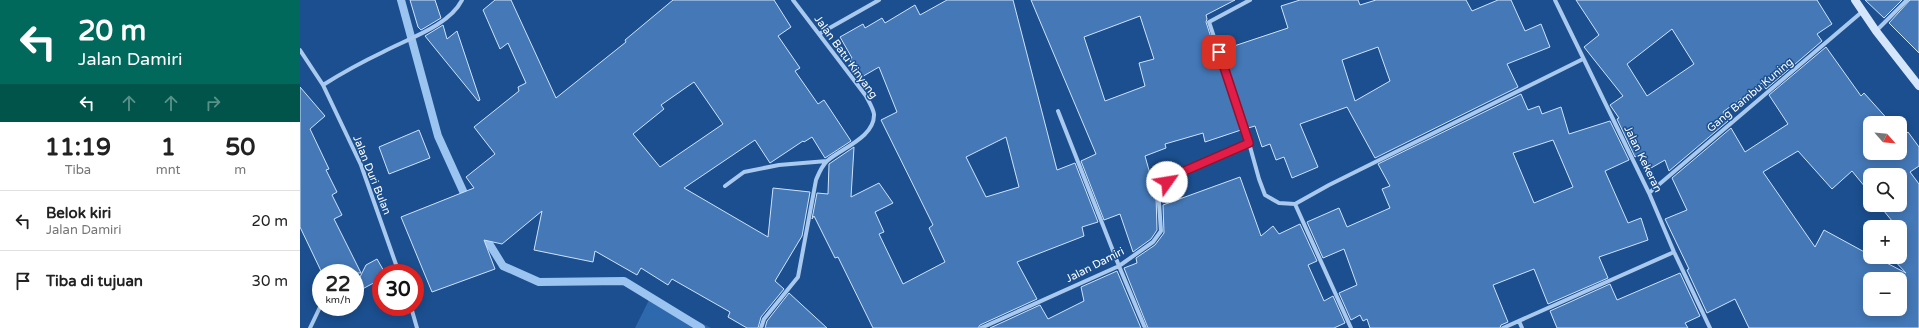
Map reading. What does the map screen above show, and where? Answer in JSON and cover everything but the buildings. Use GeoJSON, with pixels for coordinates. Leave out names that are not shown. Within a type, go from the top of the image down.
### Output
{"type":"FeatureCollection","features":[{"type":"Feature","properties":{"kind":"street"},"geometry":{"type":"LineString","coordinates":[[323,85],[347,70],[425,32],[448,18],[462,0]]}},
{"type":"Feature","properties":{"kind":"street","name":"Jalan Batu Kinyang"},"geometry":{"type":"LineString","coordinates":[[761,328],[764,319],[798,277],[816,180],[820,170],[827,161],[866,133],[873,124],[874,112],[866,96],[793,0]]}},
{"type":"Feature","properties":{"kind":"street"},"geometry":{"type":"LineString","coordinates":[[1250,0],[1241,2],[1209,22],[1249,143],[1258,179],[1265,195],[1279,203],[1295,204],[1329,185],[1583,59]]}},
{"type":"Feature","properties":{"kind":"street","name":"Jalan Kekeran"},"geometry":{"type":"LineString","coordinates":[[1555,0],[1649,192],[1674,252],[1710,328]]}},
{"type":"Feature","properties":{"kind":"street"},"geometry":{"type":"LineString","coordinates":[[1856,0],[1876,31],[1919,86]]}},
{"type":"Feature","properties":{"kind":"street"},"geometry":{"type":"LineString","coordinates":[[1876,31],[1907,0]]}},
{"type":"Feature","properties":{"kind":"street"},"geometry":{"type":"LineString","coordinates":[[819,34],[876,1]]}},
{"type":"Feature","properties":{"kind":"street","name":"Gang Bambu Kuning"},"geometry":{"type":"LineString","coordinates":[[1649,192],[1863,11]]}},
{"type":"Feature","properties":{"kind":"street","name":"Jalan Duri Bulan"},"geometry":{"type":"LineString","coordinates":[[300,50],[323,85],[361,165],[396,264]]}},
{"type":"Feature","properties":{"kind":"street"},"geometry":{"type":"LineString","coordinates":[[1058,111],[1145,328]]}},
{"type":"Feature","properties":{"kind":"street","name":"Jalan Damiri"},"geometry":{"type":"LineString","coordinates":[[981,328],[1119,266],[1153,242],[1161,231],[1159,203],[1161,187],[1173,176],[1249,143]]}},
{"type":"Feature","properties":{"kind":"street"},"geometry":{"type":"LineString","coordinates":[[725,186],[744,172],[779,165],[827,161]]}},
{"type":"Feature","properties":{"kind":"street"},"geometry":{"type":"LineString","coordinates":[[1295,204],[1351,328]]}},
{"type":"Feature","properties":{"kind":"street"},"geometry":{"type":"LineString","coordinates":[[1503,328],[1674,252]]}},
{"type":"Feature","properties":{"kind":"street"},"geometry":{"type":"LineString","coordinates":[[310,328],[316,316]]}},
{"type":"Feature","properties":{"kind":"street"},"geometry":{"type":"LineString","coordinates":[[414,316],[417,328]]}},
{"type":"Feature","properties":{"kind":"street"},"geometry":{"type":"LineString","coordinates":[[1519,321],[1522,328]]}},
{"type":"Feature","properties":{"kind":"shaded area"},"geometry":{"type":"Polygon","coordinates":[[[651,296],[711,328],[635,328],[651,296]]]}},
{"type":"Feature","properties":{"kind":"waterway"},"geometry":{"type":"LineString","coordinates":[[401,0],[438,136],[468,202]]}},
{"type":"Feature","properties":{"kind":"waterway"},"geometry":{"type":"LineString","coordinates":[[482,232],[503,266],[539,282],[624,281],[701,328]]}},
{"type":"Feature","properties":{"kind":"route"},"geometry":{"type":"LineString","coordinates":[[1167,182],[1173,176],[1249,143],[1219,52]]}}]}
